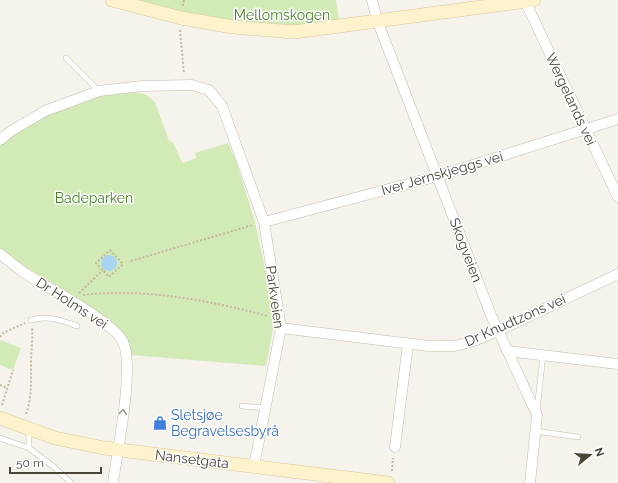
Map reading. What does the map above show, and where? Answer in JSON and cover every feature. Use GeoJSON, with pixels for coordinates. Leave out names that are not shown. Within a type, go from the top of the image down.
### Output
{"type":"FeatureCollection","features":[{"type":"Feature","properties":{"kind":"street"},"geometry":{"type":"LineString","coordinates":[[112,0],[181,18],[233,27],[294,32],[529,1]]}},
{"type":"Feature","properties":{"kind":"street","name":"Skogveien"},"geometry":{"type":"LineString","coordinates":[[372,0],[377,20],[498,331],[537,415]]}},
{"type":"Feature","properties":{"kind":"street","name":"Wergelands vei"},"geometry":{"type":"LineString","coordinates":[[529,1],[585,130],[618,197]]}},
{"type":"Feature","properties":{"kind":"street"},"geometry":{"type":"LineString","coordinates":[[0,140],[11,131],[45,111],[99,91],[142,86],[186,85],[192,85],[209,90],[222,106],[264,222]]}},
{"type":"Feature","properties":{"kind":"street","name":"Iver Jernskjeggs vei"},"geometry":{"type":"LineString","coordinates":[[264,222],[438,176],[585,130],[618,118]]}},
{"type":"Feature","properties":{"kind":"street","name":"Parkveien"},"geometry":{"type":"LineString","coordinates":[[254,466],[281,325],[264,222]]}},
{"type":"Feature","properties":{"kind":"street","name":"Dr Holms vei"},"geometry":{"type":"LineString","coordinates":[[0,254],[26,274],[72,301],[110,328],[123,342],[128,366],[114,483]]}},
{"type":"Feature","properties":{"kind":"street","name":"Dr Knudtzons vei"},"geometry":{"type":"LineString","coordinates":[[281,325],[408,344],[444,347],[455,346],[474,341],[498,331],[618,274]]}},
{"type":"Feature","properties":{"kind":"street"},"geometry":{"type":"LineString","coordinates":[[395,447],[408,344]]}},
{"type":"Feature","properties":{"kind":"street"},"geometry":{"type":"LineString","coordinates":[[507,351],[618,364]]}},
{"type":"Feature","properties":{"kind":"street"},"geometry":{"type":"LineString","coordinates":[[530,483],[537,415]]}},
{"type":"Feature","properties":{"kind":"street","name":"Nansetgata"},"geometry":{"type":"LineString","coordinates":[[0,418],[55,438],[118,451],[390,480]]}},
{"type":"Feature","properties":{"kind":"lane"},"geometry":{"type":"LineString","coordinates":[[66,58],[99,91]]}},
{"type":"Feature","properties":{"kind":"lane"},"geometry":{"type":"LineString","coordinates":[[31,320],[44,317],[52,318],[77,326]]}},
{"type":"Feature","properties":{"kind":"lane"},"geometry":{"type":"LineString","coordinates":[[537,415],[543,355]]}},
{"type":"Feature","properties":{"kind":"lane"},"geometry":{"type":"LineString","coordinates":[[242,406],[266,408]]}},
{"type":"Feature","properties":{"kind":"lane"},"geometry":{"type":"LineString","coordinates":[[29,428],[29,448]]}},
{"type":"Feature","properties":{"kind":"lane"},"geometry":{"type":"LineString","coordinates":[[535,431],[578,437]]}},
{"type":"Feature","properties":{"kind":"lane"},"geometry":{"type":"LineString","coordinates":[[0,438],[29,448],[54,467],[71,483]]}},
{"type":"Feature","properties":{"kind":"path"},"geometry":{"type":"LineString","coordinates":[[181,18],[181,56],[186,85]]}},
{"type":"Feature","properties":{"kind":"path"},"geometry":{"type":"LineString","coordinates":[[130,261],[264,222]]}},
{"type":"Feature","properties":{"kind":"path"},"geometry":{"type":"LineString","coordinates":[[110,250],[123,264],[109,277],[103,270],[96,263],[110,250]]}},
{"type":"Feature","properties":{"kind":"path"},"geometry":{"type":"LineString","coordinates":[[103,270],[77,296],[120,292],[183,298],[218,304],[281,325]]}},
{"type":"Feature","properties":{"kind":"path"},"geometry":{"type":"LineString","coordinates":[[0,337],[3,333],[31,320],[34,342],[31,361],[31,400],[26,414]]}},
{"type":"Feature","properties":{"kind":"path"},"geometry":{"type":"LineString","coordinates":[[2,405],[13,370]]}},
{"type":"Feature","properties":{"kind":"path"},"geometry":{"type":"LineString","coordinates":[[0,385],[7,388]]}},
{"type":"Feature","properties":{"kind":"path"},"geometry":{"type":"LineString","coordinates":[[390,480],[395,447]]}},
{"type":"Feature","properties":{"kind":"green space","name":"Mellomskogen"},"geometry":{"type":"Polygon","coordinates":[[[112,0],[336,0],[340,26],[294,32],[112,0]]]}},
{"type":"Feature","properties":{"kind":"green space","name":"Badeparken"},"geometry":{"type":"Polygon","coordinates":[[[112,89],[145,94],[155,102],[169,141],[173,142],[183,163],[196,158],[195,153],[228,143],[236,161],[255,222],[271,295],[273,329],[266,366],[131,355],[122,332],[106,317],[71,294],[0,252],[0,140],[16,128],[112,89]]]}},
{"type":"Feature","properties":{"kind":"green space"},"geometry":{"type":"Polygon","coordinates":[[[0,340],[21,348],[13,370],[0,365],[0,340]]]}},
{"type":"Feature","properties":{"kind":"water"},"geometry":{"type":"Polygon","coordinates":[[[109,255],[116,260],[117,263],[112,270],[109,271],[102,266],[101,263],[106,256],[109,255]]]}},
{"type":"Feature","properties":{"kind":"place","name":"Sletsjøe Begravelsesbyrå"},"geometry":{"type":"Point","coordinates":[160,423]}}]}
